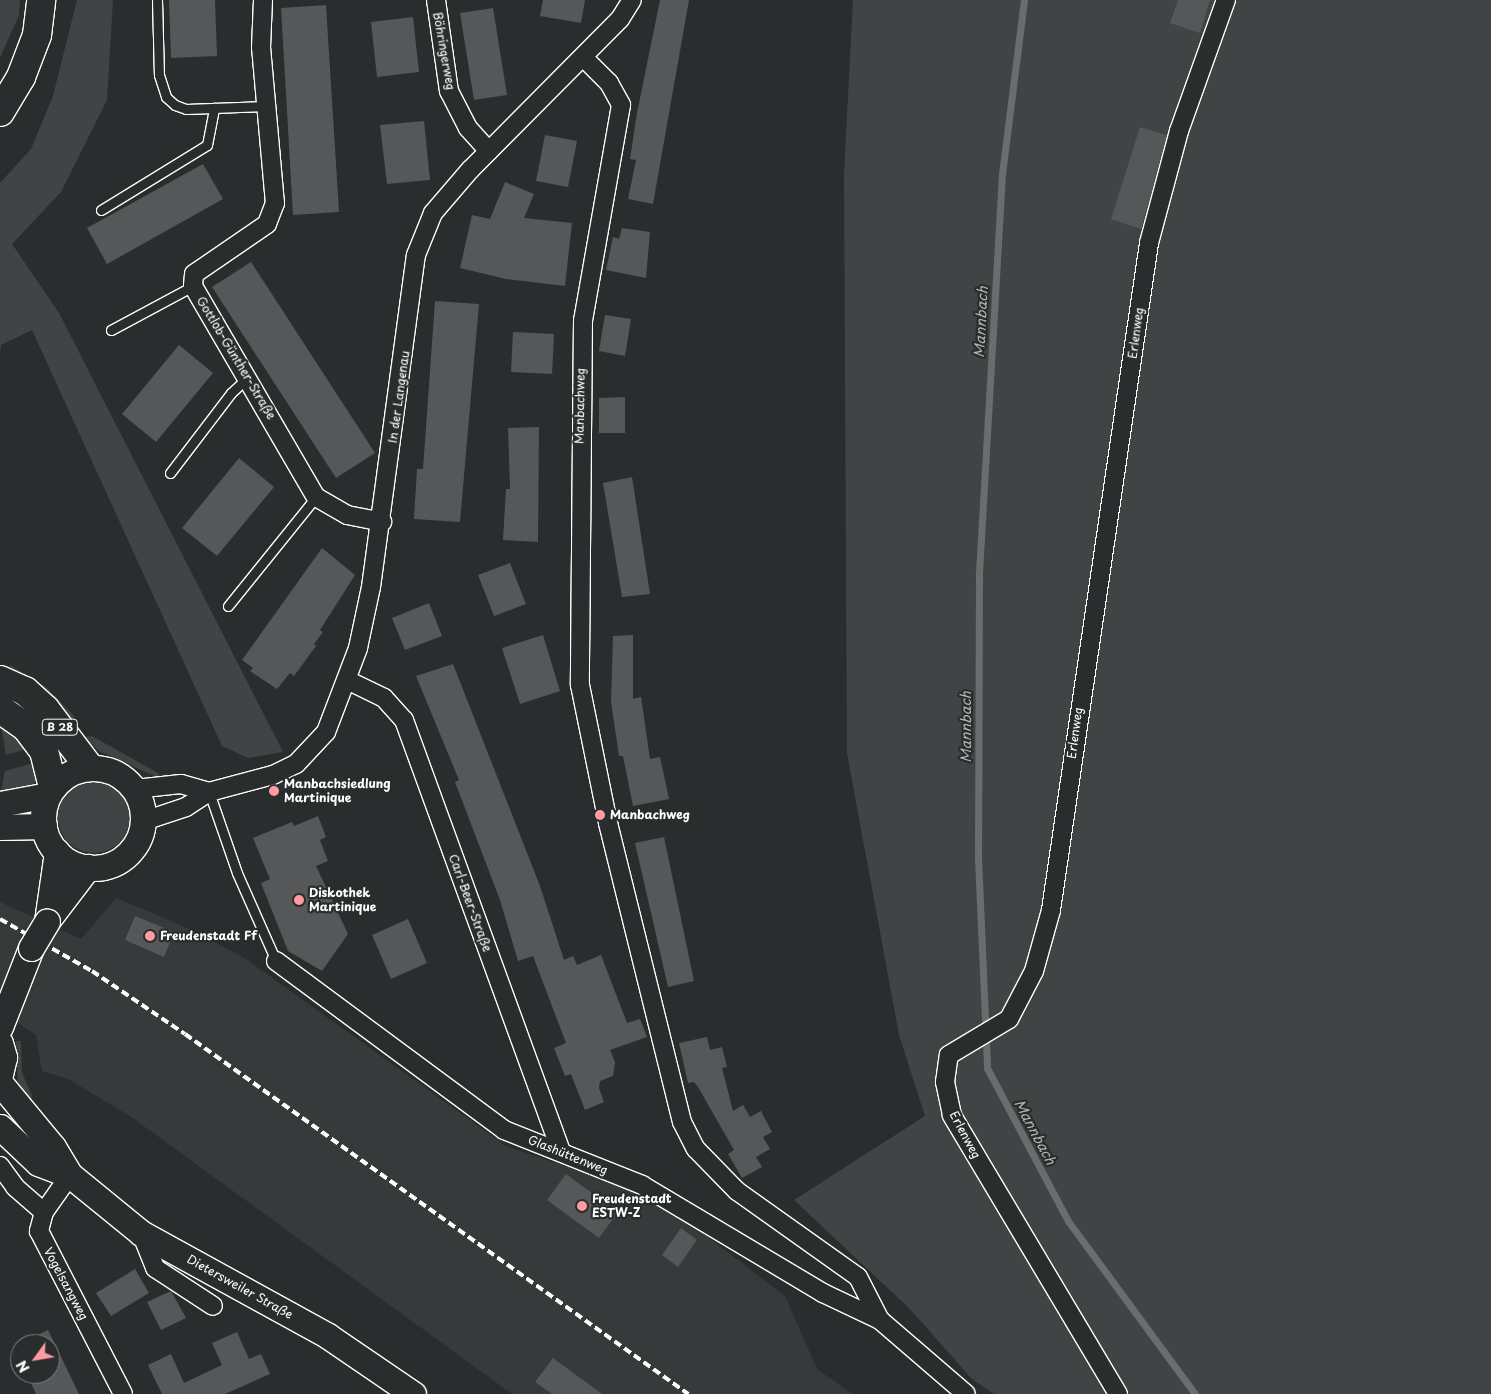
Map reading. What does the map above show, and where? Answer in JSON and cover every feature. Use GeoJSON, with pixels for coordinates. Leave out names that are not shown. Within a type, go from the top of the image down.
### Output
{"type":"FeatureCollection","features":[{"type":"Feature","properties":{"kind":"main road"},"geometry":{"type":"LineString","coordinates":[[0,112],[21,77],[38,35],[41,0]]}},
{"type":"Feature","properties":{"kind":"main road","name":"B 28"},"geometry":{"type":"LineString","coordinates":[[0,680],[25,691],[45,709],[88,767]]}},
{"type":"Feature","properties":{"kind":"main road","name":"B 28"},"geometry":{"type":"LineString","coordinates":[[0,709],[26,727],[44,751],[51,791]]}},
{"type":"Feature","properties":{"kind":"street","name":"Gottlob-Günther-Straße"},"geometry":{"type":"LineString","coordinates":[[263,0],[266,106],[274,203],[267,224],[194,274],[193,286],[248,377],[316,497]]}},
{"type":"Feature","properties":{"kind":"street","name":"Böhringerweg"},"geometry":{"type":"LineString","coordinates":[[436,0],[449,91],[468,128],[489,151]]}},
{"type":"Feature","properties":{"kind":"street","name":"In der Langenau"},"geometry":{"type":"LineString","coordinates":[[144,821],[186,807],[209,792],[273,775],[296,764],[326,732],[358,648],[382,522],[416,255],[433,213],[489,151],[620,19],[632,0]]}},
{"type":"Feature","properties":{"kind":"street","name":"Erlenweg"},"geometry":{"type":"LineString","coordinates":[[1118,1394],[952,1115],[944,1082],[949,1056],[968,1042],[1009,1019],[1034,971],[1051,910],[1149,243],[1179,131],[1226,0]]}},
{"type":"Feature","properties":{"kind":"street","name":"Manbachweg"},"geometry":{"type":"LineString","coordinates":[[583,57],[609,83],[621,105],[583,320],[580,685],[608,823],[682,1122],[696,1149],[737,1191]]}},
{"type":"Feature","properties":{"kind":"street"},"geometry":{"type":"LineString","coordinates":[[316,497],[347,515],[382,522]]}},
{"type":"Feature","properties":{"kind":"street","name":"Carl-Beer-Straße"},"geometry":{"type":"LineString","coordinates":[[347,680],[384,698],[404,720],[561,1152]]}},
{"type":"Feature","properties":{"kind":"street"},"geometry":{"type":"LineString","coordinates":[[47,921],[57,852],[44,826],[51,791],[63,778],[88,767],[115,772],[135,790],[144,821],[137,843],[125,856],[111,865],[88,868],[57,852]]}},
{"type":"Feature","properties":{"kind":"street"},"geometry":{"type":"LineString","coordinates":[[135,790],[180,784],[209,792]]}},
{"type":"Feature","properties":{"kind":"street"},"geometry":{"type":"LineString","coordinates":[[0,804],[51,791]]}},
{"type":"Feature","properties":{"kind":"street"},"geometry":{"type":"LineString","coordinates":[[0,827],[44,826]]}},
{"type":"Feature","properties":{"kind":"street"},"geometry":{"type":"LineString","coordinates":[[0,987],[31,948],[47,921],[88,868]]}},
{"type":"Feature","properties":{"kind":"street"},"geometry":{"type":"LineString","coordinates":[[5,1018],[31,948]]}},
{"type":"Feature","properties":{"kind":"street","name":"Glashüttenweg"},"geometry":{"type":"LineString","coordinates":[[276,961],[504,1130],[642,1185],[823,1293],[880,1320],[966,1394]]}},
{"type":"Feature","properties":{"kind":"street"},"geometry":{"type":"LineString","coordinates":[[0,1043],[4,1057],[0,1074]]}},
{"type":"Feature","properties":{"kind":"street","name":"Dietersweiler Straße"},"geometry":{"type":"LineString","coordinates":[[0,1083],[53,1147],[70,1175],[141,1234],[328,1336],[413,1394]]}},
{"type":"Feature","properties":{"kind":"street","name":"Dietersweiler Straße"},"geometry":{"type":"LineString","coordinates":[[0,1127],[38,1163],[70,1175]]}},
{"type":"Feature","properties":{"kind":"street"},"geometry":{"type":"LineString","coordinates":[[0,1166],[14,1186],[44,1212]]}},
{"type":"Feature","properties":{"kind":"street","name":"Vogelsangweg"},"geometry":{"type":"LineString","coordinates":[[70,1175],[44,1212],[39,1232],[47,1253],[124,1394]]}},
{"type":"Feature","properties":{"kind":"street","name":"Glashüttenweg"},"geometry":{"type":"LineString","coordinates":[[737,1191],[858,1276],[880,1320]]}},
{"type":"Feature","properties":{"kind":"street"},"geometry":{"type":"LineString","coordinates":[[141,1234],[155,1268],[213,1306]]}},
{"type":"Feature","properties":{"kind":"lane"},"geometry":{"type":"LineString","coordinates":[[157,0],[159,75],[166,97],[186,109],[266,106]]}},
{"type":"Feature","properties":{"kind":"lane"},"geometry":{"type":"LineString","coordinates":[[101,210],[207,145],[214,108]]}},
{"type":"Feature","properties":{"kind":"lane"},"geometry":{"type":"LineString","coordinates":[[111,330],[193,286]]}},
{"type":"Feature","properties":{"kind":"lane"},"geometry":{"type":"LineString","coordinates":[[170,473],[231,393],[248,377]]}},
{"type":"Feature","properties":{"kind":"lane"},"geometry":{"type":"LineString","coordinates":[[228,606],[316,497]]}},
{"type":"Feature","properties":{"kind":"lane"},"geometry":{"type":"LineString","coordinates":[[209,792],[237,873],[276,961]]}},
{"type":"Feature","properties":{"kind":"shaded area"},"geometry":{"type":"Polygon","coordinates":[[[0,0],[20,0],[19,15],[0,58],[0,0]]]}},
{"type":"Feature","properties":{"kind":"shaded area"},"geometry":{"type":"Polygon","coordinates":[[[77,0],[113,0],[107,100],[61,192],[12,244],[59,313],[283,752],[248,758],[222,746],[32,330],[1,345],[0,354],[0,183],[31,149],[53,96],[77,0]]]}},
{"type":"Feature","properties":{"kind":"shaded area"},"geometry":{"type":"Polygon","coordinates":[[[853,0],[1491,0],[1491,1394],[994,1394],[972,1379],[910,1309],[794,1200],[925,1116],[899,1035],[847,753],[844,174],[853,0]]]}},
{"type":"Feature","properties":{"kind":"shaded area"},"geometry":{"type":"Polygon","coordinates":[[[10,665],[46,687],[74,716],[74,725],[9,670],[10,665]]]}},
{"type":"Feature","properties":{"kind":"shaded area"},"geometry":{"type":"Polygon","coordinates":[[[0,718],[34,747],[6,755],[0,718]]]}},
{"type":"Feature","properties":{"kind":"shaded area"},"geometry":{"type":"Polygon","coordinates":[[[92,736],[158,773],[161,779],[99,751],[83,737],[92,736]]]}},
{"type":"Feature","properties":{"kind":"shaded area"},"geometry":{"type":"Polygon","coordinates":[[[40,761],[37,780],[31,787],[0,795],[5,771],[40,761]]]}},
{"type":"Feature","properties":{"kind":"shaded area"},"geometry":{"type":"Polygon","coordinates":[[[101,781],[120,791],[128,803],[130,817],[128,831],[120,843],[108,851],[87,853],[68,843],[60,831],[58,810],[68,791],[80,783],[101,781]]]}},
{"type":"Feature","properties":{"kind":"shaded area"},"geometry":{"type":"Polygon","coordinates":[[[116,898],[192,930],[246,959],[506,1146],[565,1166],[632,1179],[785,1296],[817,1369],[852,1394],[512,1394],[130,1116],[68,1079],[42,1071],[36,1035],[0,1011],[0,902],[81,939],[116,898]]]}},
{"type":"Feature","properties":{"kind":"shaded area"},"geometry":{"type":"Polygon","coordinates":[[[16,1041],[21,1041],[22,1073],[32,1095],[30,1103],[18,1082],[16,1041]]]}},
{"type":"Feature","properties":{"kind":"building"},"geometry":{"type":"Polygon","coordinates":[[[169,0],[215,0],[217,56],[171,58],[169,0]]]}},
{"type":"Feature","properties":{"kind":"building"},"geometry":{"type":"Polygon","coordinates":[[[543,0],[585,0],[581,23],[540,16],[543,0]]]}},
{"type":"Feature","properties":{"kind":"building"},"geometry":{"type":"Polygon","coordinates":[[[660,0],[689,0],[653,204],[628,199],[636,160],[630,159],[637,113],[660,0]]]}},
{"type":"Feature","properties":{"kind":"building"},"geometry":{"type":"Polygon","coordinates":[[[1178,0],[1210,0],[1200,33],[1170,23],[1178,0]]]}},
{"type":"Feature","properties":{"kind":"building"},"geometry":{"type":"Polygon","coordinates":[[[326,5],[339,212],[293,215],[281,8],[326,5]]]}},
{"type":"Feature","properties":{"kind":"building"},"geometry":{"type":"Polygon","coordinates":[[[493,8],[507,95],[474,100],[460,13],[493,8]]]}},
{"type":"Feature","properties":{"kind":"building"},"geometry":{"type":"Polygon","coordinates":[[[413,17],[419,72],[377,77],[371,22],[413,17]]]}},
{"type":"Feature","properties":{"kind":"building"},"geometry":{"type":"Polygon","coordinates":[[[424,121],[430,180],[387,184],[380,125],[424,121]]]}},
{"type":"Feature","properties":{"kind":"building"},"geometry":{"type":"Polygon","coordinates":[[[1140,127],[1167,135],[1141,229],[1111,219],[1140,127]]]}},
{"type":"Feature","properties":{"kind":"building"},"geometry":{"type":"Polygon","coordinates":[[[545,135],[577,141],[568,187],[536,181],[545,135]]]}},
{"type":"Feature","properties":{"kind":"building"},"geometry":{"type":"Polygon","coordinates":[[[203,164],[223,199],[107,264],[87,228],[203,164]]]}},
{"type":"Feature","properties":{"kind":"building"},"geometry":{"type":"Polygon","coordinates":[[[505,182],[534,194],[524,218],[572,223],[565,286],[506,279],[460,268],[472,215],[490,219],[505,182]]]}},
{"type":"Feature","properties":{"kind":"building"},"geometry":{"type":"Polygon","coordinates":[[[622,228],[650,232],[646,278],[606,270],[613,237],[619,239],[622,228]]]}},
{"type":"Feature","properties":{"kind":"building"},"geometry":{"type":"Polygon","coordinates":[[[251,262],[375,453],[336,478],[212,287],[251,262]]]}},
{"type":"Feature","properties":{"kind":"building"},"geometry":{"type":"Polygon","coordinates":[[[435,301],[479,304],[460,522],[414,519],[417,469],[423,469],[435,301]]]}},
{"type":"Feature","properties":{"kind":"building"},"geometry":{"type":"Polygon","coordinates":[[[605,315],[631,319],[625,356],[599,351],[605,315]]]}},
{"type":"Feature","properties":{"kind":"building"},"geometry":{"type":"Polygon","coordinates":[[[513,332],[554,334],[552,374],[511,372],[513,332]]]}},
{"type":"Feature","properties":{"kind":"building"},"geometry":{"type":"Polygon","coordinates":[[[179,345],[213,373],[156,442],[122,414],[179,345]]]}},
{"type":"Feature","properties":{"kind":"building"},"geometry":{"type":"Polygon","coordinates":[[[625,397],[625,433],[599,433],[599,398],[625,397]]]}},
{"type":"Feature","properties":{"kind":"building"},"geometry":{"type":"Polygon","coordinates":[[[539,427],[538,542],[503,540],[506,489],[510,489],[508,428],[539,427]]]}},
{"type":"Feature","properties":{"kind":"building"},"geometry":{"type":"Polygon","coordinates":[[[239,458],[274,487],[217,556],[182,528],[239,458]]]}},
{"type":"Feature","properties":{"kind":"building"},"geometry":{"type":"Polygon","coordinates":[[[632,477],[650,594],[622,597],[603,483],[632,477]]]}},
{"type":"Feature","properties":{"kind":"building"},"geometry":{"type":"Polygon","coordinates":[[[322,548],[355,575],[320,630],[323,632],[314,644],[316,646],[294,676],[290,673],[277,689],[250,671],[253,668],[242,660],[322,548]]]}},
{"type":"Feature","properties":{"kind":"building"},"geometry":{"type":"Polygon","coordinates":[[[510,563],[526,604],[494,616],[478,575],[510,563]]]}},
{"type":"Feature","properties":{"kind":"building"},"geometry":{"type":"Polygon","coordinates":[[[429,603],[442,636],[405,650],[392,618],[429,603]]]}},
{"type":"Feature","properties":{"kind":"building"},"geometry":{"type":"Polygon","coordinates":[[[543,635],[560,691],[520,704],[502,648],[543,635]]]}},
{"type":"Feature","properties":{"kind":"building"},"geometry":{"type":"Polygon","coordinates":[[[633,635],[633,699],[641,697],[650,759],[660,757],[669,799],[633,806],[623,756],[619,756],[611,702],[613,636],[633,635]]]}},
{"type":"Feature","properties":{"kind":"building"},"geometry":{"type":"Polygon","coordinates":[[[453,664],[540,886],[564,960],[573,956],[577,965],[601,955],[627,1023],[640,1019],[647,1037],[610,1050],[615,1062],[613,1076],[600,1081],[599,1088],[604,1102],[585,1110],[571,1074],[565,1076],[554,1048],[566,1043],[533,956],[518,961],[500,900],[455,782],[459,780],[416,676],[453,664]]]}},
{"type":"Feature","properties":{"kind":"building","name":"Diskothek Martinique"},"geometry":{"type":"Polygon","coordinates":[[[318,816],[326,837],[320,840],[328,861],[316,866],[348,934],[322,971],[288,951],[261,883],[270,879],[253,838],[292,822],[294,826],[318,816]]]}},
{"type":"Feature","properties":{"kind":"building"},"geometry":{"type":"Polygon","coordinates":[[[664,837],[694,981],[668,987],[635,843],[664,837]]]}},
{"type":"Feature","properties":{"kind":"building","name":"Freudenstadt Ff"},"geometry":{"type":"Polygon","coordinates":[[[135,916],[174,932],[164,957],[125,940],[135,916]]]}},
{"type":"Feature","properties":{"kind":"building"},"geometry":{"type":"Polygon","coordinates":[[[408,919],[427,963],[391,979],[372,935],[408,919]]]}},
{"type":"Feature","properties":{"kind":"building"},"geometry":{"type":"Polygon","coordinates":[[[707,1037],[710,1050],[722,1047],[727,1067],[722,1068],[733,1111],[743,1105],[750,1117],[761,1111],[772,1132],[763,1137],[770,1149],[756,1157],[762,1167],[742,1178],[728,1154],[734,1150],[698,1087],[694,1082],[688,1083],[679,1043],[707,1037]]]}},
{"type":"Feature","properties":{"kind":"building","name":"Freudenstadt ESTW-Z"},"geometry":{"type":"Polygon","coordinates":[[[566,1174],[618,1212],[599,1238],[547,1200],[566,1174]]]}},
{"type":"Feature","properties":{"kind":"building"},"geometry":{"type":"Polygon","coordinates":[[[681,1228],[697,1240],[678,1267],[662,1255],[681,1228]]]}},
{"type":"Feature","properties":{"kind":"building"},"geometry":{"type":"Polygon","coordinates":[[[135,1269],[149,1293],[111,1316],[96,1293],[135,1269]]]}},
{"type":"Feature","properties":{"kind":"building"},"geometry":{"type":"Polygon","coordinates":[[[171,1291],[186,1318],[161,1330],[147,1302],[171,1291]]]}},
{"type":"Feature","properties":{"kind":"building"},"geometry":{"type":"Polygon","coordinates":[[[48,1330],[50,1334],[40,1334],[48,1330]]]}},
{"type":"Feature","properties":{"kind":"building"},"geometry":{"type":"Polygon","coordinates":[[[237,1332],[249,1359],[261,1354],[270,1374],[225,1394],[162,1394],[148,1365],[171,1354],[184,1383],[222,1365],[212,1343],[237,1332]]]}},
{"type":"Feature","properties":{"kind":"building"},"geometry":{"type":"Polygon","coordinates":[[[60,1355],[79,1394],[36,1394],[32,1384],[60,1384],[60,1355]]]}},
{"type":"Feature","properties":{"kind":"building"},"geometry":{"type":"Polygon","coordinates":[[[553,1358],[602,1394],[552,1394],[535,1382],[553,1358]]]}},
{"type":"Feature","properties":{"kind":"waterway","name":"Mannbach"},"geometry":{"type":"LineString","coordinates":[[1024,0],[1002,174],[979,575],[978,858],[987,1068],[1068,1221],[1195,1394]]}},
{"type":"Feature","properties":{"kind":"railway"},"geometry":{"type":"LineString","coordinates":[[0,919],[92,971],[185,1034],[688,1394]]}},
{"type":"Feature","properties":{"kind":"place","name":"Manbachsiedlung Martinique"},"geometry":{"type":"Point","coordinates":[274,791]}},
{"type":"Feature","properties":{"kind":"place","name":"Manbachweg"},"geometry":{"type":"Point","coordinates":[600,815]}},
{"type":"Feature","properties":{"kind":"place","name":"Diskothek Martinique"},"geometry":{"type":"Point","coordinates":[299,900]}},
{"type":"Feature","properties":{"kind":"place","name":"Freudenstadt Ff"},"geometry":{"type":"Point","coordinates":[150,936]}},
{"type":"Feature","properties":{"kind":"place","name":"Freudenstadt ESTW-Z"},"geometry":{"type":"Point","coordinates":[582,1206]}}]}
